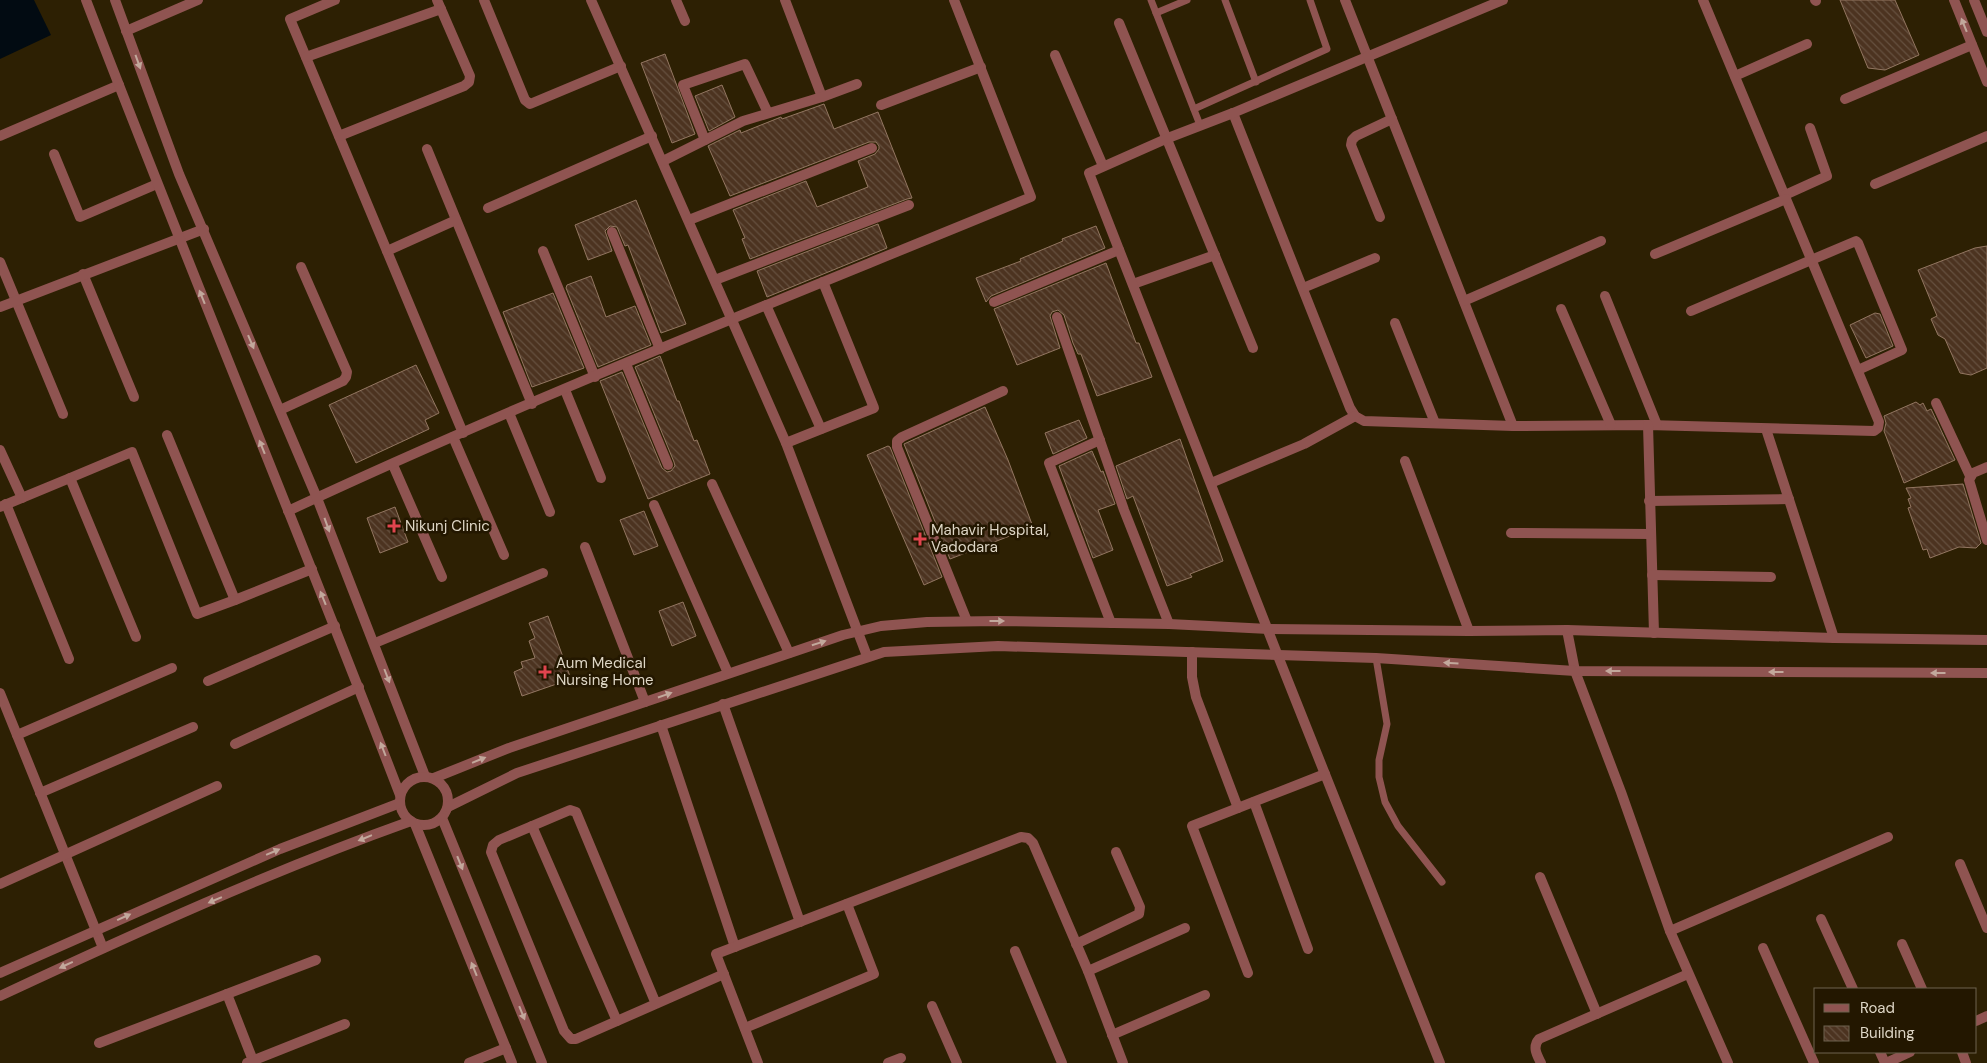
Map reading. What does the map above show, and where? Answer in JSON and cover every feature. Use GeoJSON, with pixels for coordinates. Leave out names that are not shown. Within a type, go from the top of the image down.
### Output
{"type":"FeatureCollection","features":[{"type":"Feature","properties":{"kind":"street"},"geometry":{"type":"LineString","coordinates":[[86,0],[179,240],[359,687],[405,817],[413,823],[512,1063]]}},
{"type":"Feature","properties":{"kind":"street"},"geometry":{"type":"LineString","coordinates":[[0,996],[103,948],[289,869],[413,823],[430,825],[442,818],[448,807],[448,796],[445,789],[429,777],[340,561],[317,498],[180,174],[115,0]]}},
{"type":"Feature","properties":{"kind":"street"},"geometry":{"type":"LineString","coordinates":[[126,31],[198,0]]}},
{"type":"Feature","properties":{"kind":"street"},"geometry":{"type":"LineString","coordinates":[[335,0],[290,19],[387,251],[504,555]]}},
{"type":"Feature","properties":{"kind":"street"},"geometry":{"type":"LineString","coordinates":[[484,0],[525,100],[530,104],[621,66]]}},
{"type":"Feature","properties":{"kind":"street"},"geometry":{"type":"LineString","coordinates":[[591,0],[786,443],[857,632],[868,656]]}},
{"type":"Feature","properties":{"kind":"street"},"geometry":{"type":"LineString","coordinates":[[676,0],[685,21]]}},
{"type":"Feature","properties":{"kind":"street"},"geometry":{"type":"LineString","coordinates":[[785,0],[822,97]]}},
{"type":"Feature","properties":{"kind":"street"},"geometry":{"type":"LineString","coordinates":[[288,511],[458,435],[660,349],[1031,196],[954,0]]}},
{"type":"Feature","properties":{"kind":"street"},"geometry":{"type":"LineString","coordinates":[[1345,0],[1513,426]]}},
{"type":"Feature","properties":{"kind":"street"},"geometry":{"type":"LineString","coordinates":[[1440,1063],[1089,173],[1168,138],[1503,0]]}},
{"type":"Feature","properties":{"kind":"street"},"geometry":{"type":"LineString","coordinates":[[1233,112],[1355,416],[1364,421],[1513,426],[1652,425],[1874,431],[1878,428],[1879,422],[1703,0]]}},
{"type":"Feature","properties":{"kind":"street"},"geometry":{"type":"LineString","coordinates":[[1954,0],[1987,82]]}},
{"type":"Feature","properties":{"kind":"street"},"geometry":{"type":"LineString","coordinates":[[1974,0],[1987,32]]}},
{"type":"Feature","properties":{"kind":"street"},"geometry":{"type":"LineString","coordinates":[[306,57],[439,5],[470,76],[469,82],[464,86],[339,136]]}},
{"type":"Feature","properties":{"kind":"street"},"geometry":{"type":"LineString","coordinates":[[1119,23],[1253,348]]}},
{"type":"Feature","properties":{"kind":"street"},"geometry":{"type":"LineString","coordinates":[[1735,76],[1808,44]]}},
{"type":"Feature","properties":{"kind":"street"},"geometry":{"type":"LineString","coordinates":[[1845,100],[1972,45]]}},
{"type":"Feature","properties":{"kind":"street"},"geometry":{"type":"LineString","coordinates":[[1055,55],[1104,166]]}},
{"type":"Feature","properties":{"kind":"street"},"geometry":{"type":"LineString","coordinates":[[705,140],[683,85],[745,64],[768,114]]}},
{"type":"Feature","properties":{"kind":"street"},"geometry":{"type":"LineString","coordinates":[[881,105],[980,67]]}},
{"type":"Feature","properties":{"kind":"street"},"geometry":{"type":"LineString","coordinates":[[663,161],[742,121],[822,97],[857,84]]}},
{"type":"Feature","properties":{"kind":"street"},"geometry":{"type":"LineString","coordinates":[[0,136],[119,85]]}},
{"type":"Feature","properties":{"kind":"street"},"geometry":{"type":"LineString","coordinates":[[1380,217],[1351,145],[1352,140],[1356,136],[1392,119]]}},
{"type":"Feature","properties":{"kind":"street"},"geometry":{"type":"LineString","coordinates":[[1655,254],[1785,197],[1827,176],[1810,128]]}},
{"type":"Feature","properties":{"kind":"street"},"geometry":{"type":"LineString","coordinates":[[488,208],[652,136]]}},
{"type":"Feature","properties":{"kind":"street"},"geometry":{"type":"LineString","coordinates":[[1876,184],[1987,136]]}},
{"type":"Feature","properties":{"kind":"street"},"geometry":{"type":"LineString","coordinates":[[689,220],[872,148]]}},
{"type":"Feature","properties":{"kind":"street"},"geometry":{"type":"LineString","coordinates":[[427,149],[532,404]]}},
{"type":"Feature","properties":{"kind":"street"},"geometry":{"type":"LineString","coordinates":[[54,154],[80,217],[157,184]]}},
{"type":"Feature","properties":{"kind":"street"},"geometry":{"type":"LineString","coordinates":[[715,280],[909,205]]}},
{"type":"Feature","properties":{"kind":"street"},"geometry":{"type":"LineString","coordinates":[[387,251],[456,220]]}},
{"type":"Feature","properties":{"kind":"street"},"geometry":{"type":"LineString","coordinates":[[0,307],[204,229]]}},
{"type":"Feature","properties":{"kind":"street"},"geometry":{"type":"LineString","coordinates":[[612,232],[660,349]]}},
{"type":"Feature","properties":{"kind":"street"},"geometry":{"type":"LineString","coordinates":[[1464,301],[1601,241]]}},
{"type":"Feature","properties":{"kind":"street"},"geometry":{"type":"LineString","coordinates":[[1691,311],[1811,258],[1856,241],[1902,350],[1858,370]]}},
{"type":"Feature","properties":{"kind":"street"},"geometry":{"type":"LineString","coordinates":[[994,302],[1119,250]]}},
{"type":"Feature","properties":{"kind":"street"},"geometry":{"type":"LineString","coordinates":[[543,251],[595,377]]}},
{"type":"Feature","properties":{"kind":"street"},"geometry":{"type":"LineString","coordinates":[[1134,284],[1215,255]]}},
{"type":"Feature","properties":{"kind":"street"},"geometry":{"type":"LineString","coordinates":[[1303,288],[1374,258]]}},
{"type":"Feature","properties":{"kind":"street"},"geometry":{"type":"LineString","coordinates":[[0,262],[63,414]]}},
{"type":"Feature","properties":{"kind":"street"},"geometry":{"type":"LineString","coordinates":[[280,410],[343,381],[346,377],[346,372],[301,267]]}},
{"type":"Feature","properties":{"kind":"street"},"geometry":{"type":"LineString","coordinates":[[83,274],[134,397]]}},
{"type":"Feature","properties":{"kind":"street"},"geometry":{"type":"LineString","coordinates":[[786,443],[874,408],[823,282]]}},
{"type":"Feature","properties":{"kind":"street"},"geometry":{"type":"LineString","coordinates":[[1605,296],[1652,425],[1649,501],[1654,633]]}},
{"type":"Feature","properties":{"kind":"street"},"geometry":{"type":"LineString","coordinates":[[766,306],[821,429]]}},
{"type":"Feature","properties":{"kind":"street"},"geometry":{"type":"LineString","coordinates":[[1562,309],[1611,425]]}},
{"type":"Feature","properties":{"kind":"street"},"geometry":{"type":"LineString","coordinates":[[1057,317],[1124,510],[1169,624]]}},
{"type":"Feature","properties":{"kind":"street"},"geometry":{"type":"LineString","coordinates":[[1395,323],[1435,423]]}},
{"type":"Feature","properties":{"kind":"street"},"geometry":{"type":"LineString","coordinates":[[626,364],[668,465]]}},
{"type":"Feature","properties":{"kind":"street"},"geometry":{"type":"LineString","coordinates":[[565,390],[601,478]]}},
{"type":"Feature","properties":{"kind":"street"},"geometry":{"type":"LineString","coordinates":[[967,621],[897,446],[897,441],[902,436],[1003,391]]}},
{"type":"Feature","properties":{"kind":"street"},"geometry":{"type":"LineString","coordinates":[[1936,403],[1970,476],[1969,480],[1987,540]]}},
{"type":"Feature","properties":{"kind":"street"},"geometry":{"type":"LineString","coordinates":[[509,414],[550,512]]}},
{"type":"Feature","properties":{"kind":"street"},"geometry":{"type":"LineString","coordinates":[[1211,483],[1304,444],[1355,416]]}},
{"type":"Feature","properties":{"kind":"street"},"geometry":{"type":"LineString","coordinates":[[1766,428],[1834,638]]}},
{"type":"Feature","properties":{"kind":"street"},"geometry":{"type":"LineString","coordinates":[[167,435],[235,600]]}},
{"type":"Feature","properties":{"kind":"street"},"geometry":{"type":"LineString","coordinates":[[1100,440],[1049,463],[1111,623]]}},
{"type":"Feature","properties":{"kind":"street"},"geometry":{"type":"LineString","coordinates":[[0,450],[22,498]]}},
{"type":"Feature","properties":{"kind":"street"},"geometry":{"type":"LineString","coordinates":[[69,659],[3,506],[132,452],[197,614],[312,570]]}},
{"type":"Feature","properties":{"kind":"street"},"geometry":{"type":"LineString","coordinates":[[1405,461],[1468,632]]}},
{"type":"Feature","properties":{"kind":"street"},"geometry":{"type":"LineString","coordinates":[[393,465],[442,577]]}},
{"type":"Feature","properties":{"kind":"street"},"geometry":{"type":"LineString","coordinates":[[1970,476],[1987,467]]}},
{"type":"Feature","properties":{"kind":"street"},"geometry":{"type":"LineString","coordinates":[[70,478],[136,637]]}},
{"type":"Feature","properties":{"kind":"street"},"geometry":{"type":"LineString","coordinates":[[712,484],[789,653]]}},
{"type":"Feature","properties":{"kind":"street"},"geometry":{"type":"LineString","coordinates":[[1649,501],[1789,499]]}},
{"type":"Feature","properties":{"kind":"street"},"geometry":{"type":"LineString","coordinates":[[654,505],[728,673]]}},
{"type":"Feature","properties":{"kind":"street"},"geometry":{"type":"LineString","coordinates":[[1511,532],[1651,534]]}},
{"type":"Feature","properties":{"kind":"street"},"geometry":{"type":"LineString","coordinates":[[585,547],[646,702]]}},
{"type":"Feature","properties":{"kind":"street"},"geometry":{"type":"LineString","coordinates":[[375,643],[543,573]]}},
{"type":"Feature","properties":{"kind":"street"},"geometry":{"type":"LineString","coordinates":[[1652,575],[1771,577]]}},
{"type":"Feature","properties":{"kind":"street"},"geometry":{"type":"LineString","coordinates":[[0,973],[280,849],[400,799],[404,787],[410,781],[429,777],[728,673],[881,626],[967,621],[1169,624],[1268,629],[1468,632],[1567,630],[1834,638],[1987,640]]}},
{"type":"Feature","properties":{"kind":"street"},"geometry":{"type":"LineString","coordinates":[[208,681],[334,626]]}},
{"type":"Feature","properties":{"kind":"street"},"geometry":{"type":"LineString","coordinates":[[1567,630],[1575,670],[1670,931],[1728,1063]]}},
{"type":"Feature","properties":{"kind":"street"},"geometry":{"type":"LineString","coordinates":[[448,807],[517,773],[884,652],[998,646],[1376,658],[1575,670],[1987,673]]}},
{"type":"Feature","properties":{"kind":"street"},"geometry":{"type":"LineString","coordinates":[[1192,652],[1192,677],[1196,697],[1238,808]]}},
{"type":"Feature","properties":{"kind":"street"},"geometry":{"type":"LineString","coordinates":[[17,735],[172,668]]}},
{"type":"Feature","properties":{"kind":"street"},"geometry":{"type":"LineString","coordinates":[[235,744],[359,687]]}},
{"type":"Feature","properties":{"kind":"street"},"geometry":{"type":"LineString","coordinates":[[0,693],[103,948]]}},
{"type":"Feature","properties":{"kind":"street"},"geometry":{"type":"LineString","coordinates":[[723,704],[800,922]]}},
{"type":"Feature","properties":{"kind":"street"},"geometry":{"type":"LineString","coordinates":[[661,725],[735,947]]}},
{"type":"Feature","properties":{"kind":"street"},"geometry":{"type":"LineString","coordinates":[[40,793],[193,727]]}},
{"type":"Feature","properties":{"kind":"street"},"geometry":{"type":"LineString","coordinates":[[1248,973],[1192,826],[1325,774]]}},
{"type":"Feature","properties":{"kind":"street"},"geometry":{"type":"LineString","coordinates":[[0,884],[217,786]]}},
{"type":"Feature","properties":{"kind":"street"},"geometry":{"type":"LineString","coordinates":[[1254,802],[1308,949]]}},
{"type":"Feature","properties":{"kind":"street"},"geometry":{"type":"LineString","coordinates":[[656,1004],[576,812],[570,810],[498,840],[493,844],[491,852],[564,1031],[571,1039],[576,1039],[656,1004],[724,974]]}},
{"type":"Feature","properties":{"kind":"street"},"geometry":{"type":"LineString","coordinates":[[442,818],[542,1063]]}},
{"type":"Feature","properties":{"kind":"street"},"geometry":{"type":"LineString","coordinates":[[532,826],[617,1021]]}},
{"type":"Feature","properties":{"kind":"street"},"geometry":{"type":"LineString","coordinates":[[758,1063],[716,954],[1021,837],[1028,838],[1033,844],[1088,971],[1123,1063]]}},
{"type":"Feature","properties":{"kind":"street"},"geometry":{"type":"LineString","coordinates":[[1670,931],[1888,837]]}},
{"type":"Feature","properties":{"kind":"street"},"geometry":{"type":"LineString","coordinates":[[1076,944],[1139,914],[1140,907],[1116,852]]}},
{"type":"Feature","properties":{"kind":"street"},"geometry":{"type":"LineString","coordinates":[[1960,864],[1987,928]]}},
{"type":"Feature","properties":{"kind":"street"},"geometry":{"type":"LineString","coordinates":[[1540,878],[1597,1014]]}},
{"type":"Feature","properties":{"kind":"street"},"geometry":{"type":"LineString","coordinates":[[745,1028],[874,974],[847,904]]}},
{"type":"Feature","properties":{"kind":"street"},"geometry":{"type":"LineString","coordinates":[[1822,918],[1852,988]]}},
{"type":"Feature","properties":{"kind":"street"},"geometry":{"type":"LineString","coordinates":[[1088,971],[1185,928]]}},
{"type":"Feature","properties":{"kind":"street"},"geometry":{"type":"LineString","coordinates":[[1902,944],[1922,988]]}},
{"type":"Feature","properties":{"kind":"street"},"geometry":{"type":"LineString","coordinates":[[1763,948],[1814,1063]]}},
{"type":"Feature","properties":{"kind":"street"},"geometry":{"type":"LineString","coordinates":[[1015,951],[1062,1063]]}},
{"type":"Feature","properties":{"kind":"street"},"geometry":{"type":"LineString","coordinates":[[99,1043],[316,960]]}},
{"type":"Feature","properties":{"kind":"street"},"geometry":{"type":"LineString","coordinates":[[1541,1063],[1535,1047],[1539,1039],[1688,974]]}},
{"type":"Feature","properties":{"kind":"street"},"geometry":{"type":"LineString","coordinates":[[227,994],[251,1062],[345,1024]]}},
{"type":"Feature","properties":{"kind":"street"},"geometry":{"type":"LineString","coordinates":[[1112,1035],[1205,995]]}},
{"type":"Feature","properties":{"kind":"street"},"geometry":{"type":"LineString","coordinates":[[932,1006],[956,1063]]}},
{"type":"Feature","properties":{"kind":"street"},"geometry":{"type":"LineString","coordinates":[[469,1063],[506,1048]]}},
{"type":"Feature","properties":{"kind":"street"},"geometry":{"type":"LineString","coordinates":[[1885,1063],[1908,1056]]}},
{"type":"Feature","properties":{"kind":"street"},"geometry":{"type":"LineString","coordinates":[[888,1063],[901,1058]]}},
{"type":"Feature","properties":{"kind":"lane"},"geometry":{"type":"LineString","coordinates":[[1151,0],[1200,125]]}},
{"type":"Feature","properties":{"kind":"lane"},"geometry":{"type":"LineString","coordinates":[[1156,13],[1187,0]]}},
{"type":"Feature","properties":{"kind":"lane"},"geometry":{"type":"LineString","coordinates":[[1225,0],[1256,82]]}},
{"type":"Feature","properties":{"kind":"lane"},"geometry":{"type":"LineString","coordinates":[[1194,109],[1327,49],[1310,0]]}},
{"type":"Feature","properties":{"kind":"lane"},"geometry":{"type":"LineString","coordinates":[[1376,658],[1387,724],[1386,736],[1379,760],[1379,777],[1386,802],[1398,826],[1442,882]]}},
{"type":"Feature","properties":{"kind":"shaded area"},"geometry":{"type":"Polygon","coordinates":[[[0,0],[34,0],[51,35],[0,59],[0,0]]]}},
{"type":"Feature","properties":{"kind":"building"},"geometry":{"type":"Polygon","coordinates":[[[1840,0],[1895,0],[1919,55],[1885,70],[1868,68],[1840,0]]]}},
{"type":"Feature","properties":{"kind":"building"},"geometry":{"type":"Polygon","coordinates":[[[665,54],[695,134],[672,143],[641,63],[665,54]]]}},
{"type":"Feature","properties":{"kind":"building"},"geometry":{"type":"Polygon","coordinates":[[[722,85],[735,117],[709,131],[695,96],[722,85]]]}},
{"type":"Feature","properties":{"kind":"building"},"geometry":{"type":"Polygon","coordinates":[[[824,104],[834,129],[878,112],[912,198],[750,259],[742,239],[745,238],[733,210],[806,181],[817,207],[868,187],[858,161],[875,154],[879,146],[876,142],[869,142],[730,196],[708,146],[740,130],[741,133],[781,117],[782,119],[824,104]]]}},
{"type":"Feature","properties":{"kind":"building"},"geometry":{"type":"Polygon","coordinates":[[[636,200],[686,324],[661,333],[628,245],[625,246],[617,227],[610,226],[605,231],[612,251],[588,260],[575,225],[636,200]]]}},
{"type":"Feature","properties":{"kind":"building"},"geometry":{"type":"Polygon","coordinates":[[[878,224],[887,248],[767,297],[757,271],[878,224]]]}},
{"type":"Feature","properties":{"kind":"building"},"geometry":{"type":"Polygon","coordinates":[[[1096,226],[1105,248],[991,296],[986,302],[976,278],[1021,261],[1020,259],[1063,241],[1062,239],[1096,226]]]}},
{"type":"Feature","properties":{"kind":"building"},"geometry":{"type":"Polygon","coordinates":[[[1987,246],[1987,368],[1971,375],[1960,373],[1945,339],[1938,335],[1931,319],[1937,316],[1918,270],[1975,248],[1987,246]]]}},
{"type":"Feature","properties":{"kind":"building"},"geometry":{"type":"Polygon","coordinates":[[[1106,263],[1136,343],[1139,343],[1152,377],[1097,396],[1081,354],[1078,354],[1073,343],[1064,315],[1058,310],[1052,312],[1050,316],[1060,348],[1017,365],[994,309],[1106,263]]]}},
{"type":"Feature","properties":{"kind":"building"},"geometry":{"type":"Polygon","coordinates":[[[591,276],[606,317],[635,306],[651,345],[598,367],[566,288],[567,285],[591,276]]]}},
{"type":"Feature","properties":{"kind":"building"},"geometry":{"type":"Polygon","coordinates":[[[553,293],[584,368],[532,387],[503,312],[553,293]]]}},
{"type":"Feature","properties":{"kind":"building"},"geometry":{"type":"Polygon","coordinates":[[[1875,313],[1880,314],[1893,346],[1866,358],[1850,325],[1875,313]]]}},
{"type":"Feature","properties":{"kind":"building"},"geometry":{"type":"Polygon","coordinates":[[[660,356],[677,401],[679,401],[694,441],[697,440],[710,474],[648,499],[600,381],[622,372],[662,468],[667,472],[671,471],[675,466],[674,462],[635,367],[660,356]]]}},
{"type":"Feature","properties":{"kind":"building"},"geometry":{"type":"Polygon","coordinates":[[[416,365],[439,413],[425,420],[429,429],[356,463],[329,405],[416,365]]]}},
{"type":"Feature","properties":{"kind":"building"},"geometry":{"type":"Polygon","coordinates":[[[1916,402],[1920,405],[1923,403],[1927,411],[1931,409],[1955,460],[1904,483],[1884,431],[1886,423],[1884,416],[1916,402]]]}},
{"type":"Feature","properties":{"kind":"building"},"geometry":{"type":"Polygon","coordinates":[[[985,407],[1008,460],[1033,527],[950,559],[904,444],[985,407]]]}},
{"type":"Feature","properties":{"kind":"building"},"geometry":{"type":"Polygon","coordinates":[[[1079,420],[1087,438],[1053,454],[1045,433],[1079,420]]]}},
{"type":"Feature","properties":{"kind":"building"},"geometry":{"type":"Polygon","coordinates":[[[1180,439],[1223,561],[1190,574],[1192,577],[1167,586],[1133,496],[1127,499],[1116,466],[1180,439]]]}},
{"type":"Feature","properties":{"kind":"building"},"geometry":{"type":"Polygon","coordinates":[[[888,446],[942,577],[924,585],[867,455],[888,446]]]}},
{"type":"Feature","properties":{"kind":"building"},"geometry":{"type":"Polygon","coordinates":[[[1092,451],[1101,472],[1103,471],[1115,504],[1098,510],[1113,550],[1093,558],[1059,466],[1092,451]]]}},
{"type":"Feature","properties":{"kind":"building"},"geometry":{"type":"Polygon","coordinates":[[[1963,484],[1981,543],[1976,548],[1959,547],[1930,558],[1927,549],[1923,550],[1908,508],[1911,507],[1908,499],[1911,498],[1906,488],[1963,484]]]}},
{"type":"Feature","properties":{"kind":"building"},"geometry":{"type":"Polygon","coordinates":[[[395,507],[408,542],[380,553],[367,518],[395,507]]]}},
{"type":"Feature","properties":{"kind":"building"},"geometry":{"type":"Polygon","coordinates":[[[644,511],[658,546],[634,555],[620,520],[644,511]]]}},
{"type":"Feature","properties":{"kind":"building"},"geometry":{"type":"Polygon","coordinates":[[[683,602],[696,636],[672,646],[659,611],[683,602]]]}},
{"type":"Feature","properties":{"kind":"building"},"geometry":{"type":"Polygon","coordinates":[[[548,616],[571,679],[522,696],[514,672],[523,668],[521,662],[535,658],[529,641],[535,638],[529,623],[548,616]]]}},
{"type":"Feature","properties":{"kind":"place","name":"Nikunj Clinic"},"geometry":{"type":"Point","coordinates":[394,526]}},
{"type":"Feature","properties":{"kind":"place","name":"Mahavir Hospital, Vadodara"},"geometry":{"type":"Point","coordinates":[920,539]}},
{"type":"Feature","properties":{"kind":"place","name":"Aum Medical Nursing Home"},"geometry":{"type":"Point","coordinates":[545,672]}}]}
